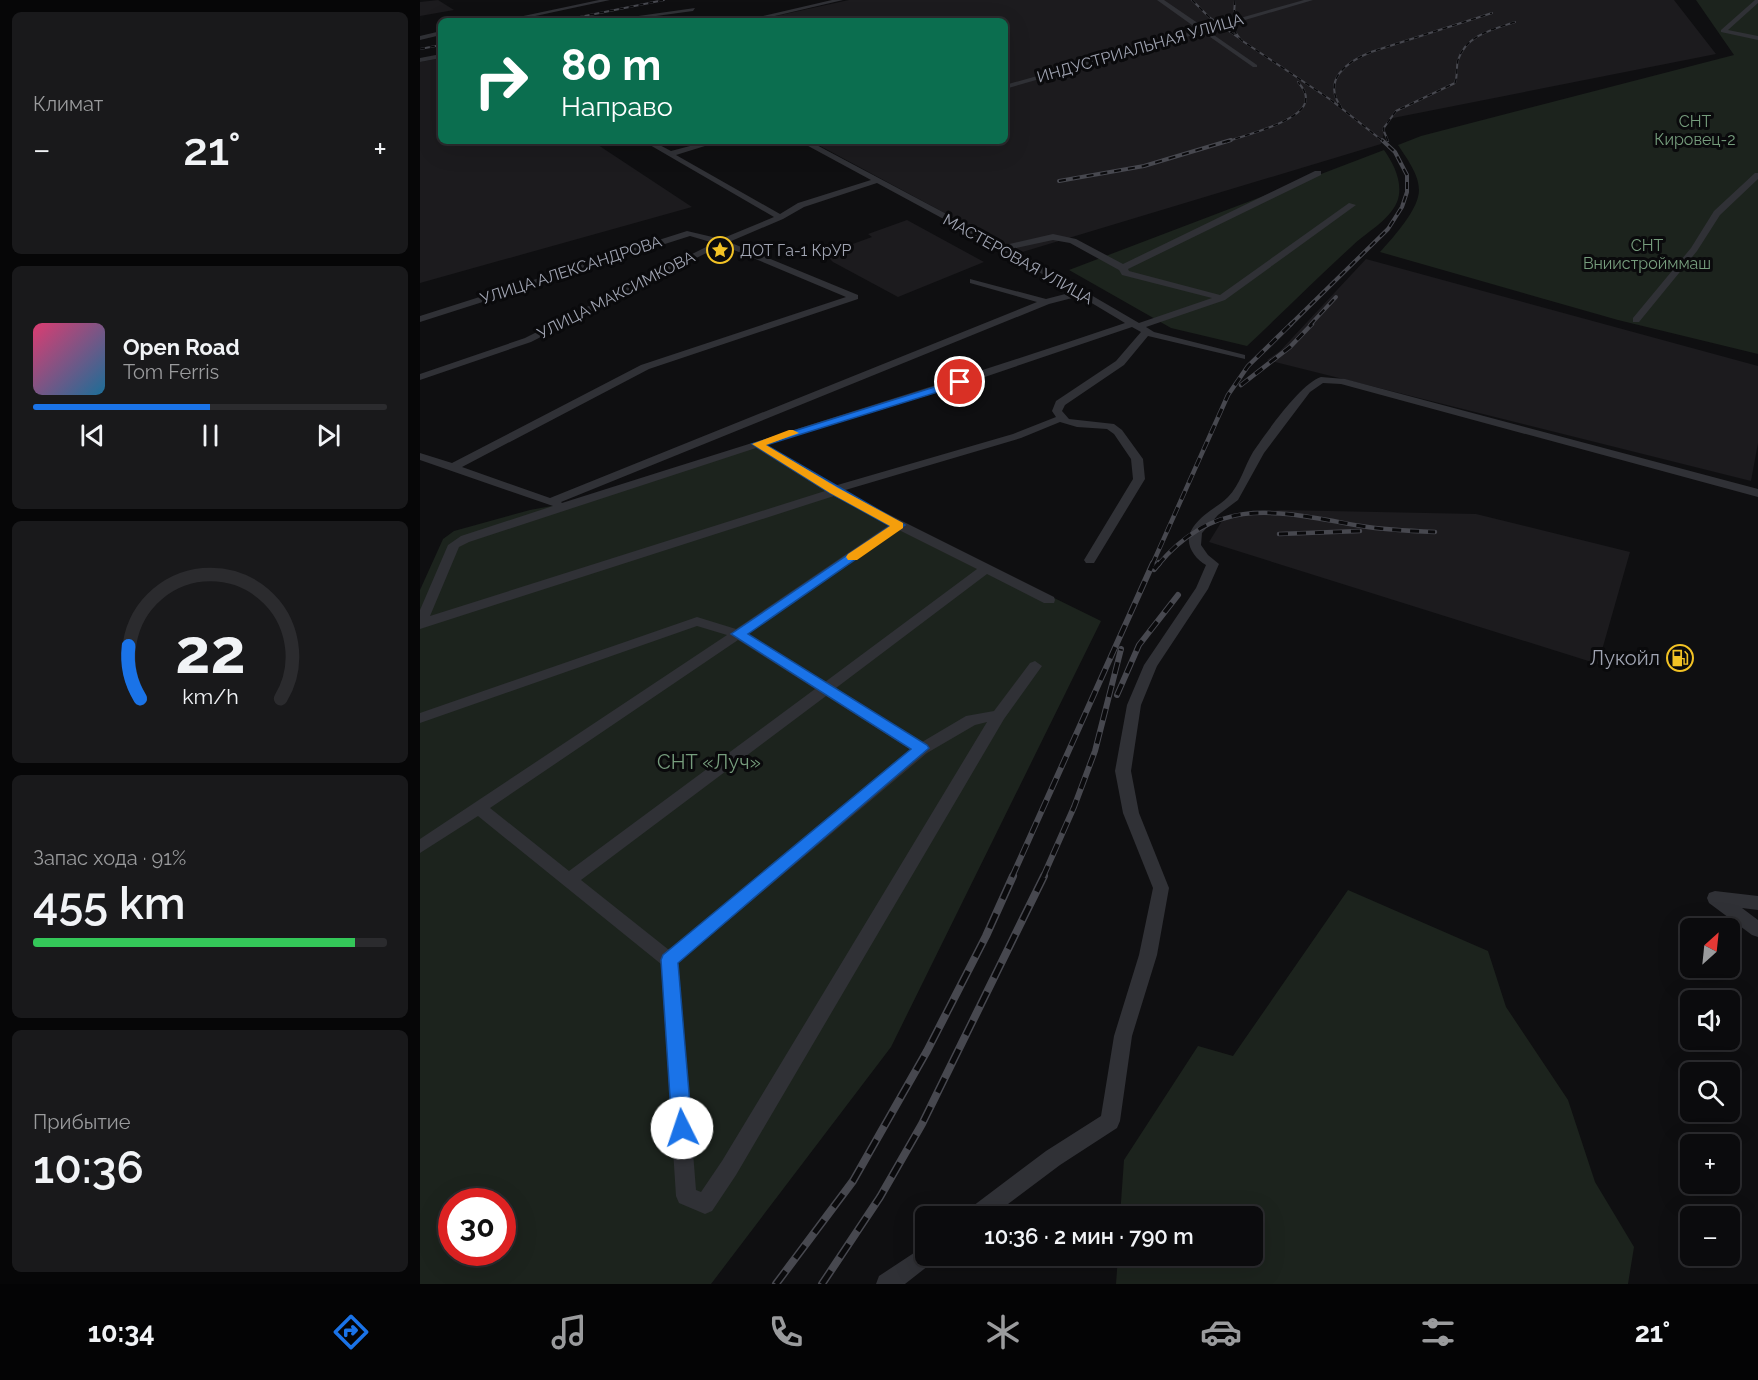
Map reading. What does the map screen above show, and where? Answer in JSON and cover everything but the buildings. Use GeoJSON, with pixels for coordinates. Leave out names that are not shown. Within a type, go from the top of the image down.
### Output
{"type":"FeatureCollection","features":[{"type":"Feature","properties":{"kind":"street"},"geometry":{"type":"LineString","coordinates":[[550,0],[564,9]]}},
{"type":"Feature","properties":{"kind":"street"},"geometry":{"type":"LineString","coordinates":[[518,18],[607,0]]}},
{"type":"Feature","properties":{"kind":"street"},"geometry":{"type":"LineString","coordinates":[[759,18],[840,0]]}},
{"type":"Feature","properties":{"kind":"street"},"geometry":{"type":"LineString","coordinates":[[1160,0],[1255,66]]}},
{"type":"Feature","properties":{"kind":"street","name":"ИНДУСТРИАЛЬНАЯ УЛИЦА"},"geometry":{"type":"LineString","coordinates":[[1008,86],[1310,0]]}},
{"type":"Feature","properties":{"kind":"street"},"geometry":{"type":"LineString","coordinates":[[1758,0],[1723,31],[1758,38]]}},
{"type":"Feature","properties":{"kind":"street"},"geometry":{"type":"LineString","coordinates":[[629,18],[693,9]]}},
{"type":"Feature","properties":{"kind":"street"},"geometry":{"type":"LineString","coordinates":[[420,38],[438,34]]}},
{"type":"Feature","properties":{"kind":"street"},"geometry":{"type":"LineString","coordinates":[[420,60],[438,57]]}},
{"type":"Feature","properties":{"kind":"street"},"geometry":{"type":"LineString","coordinates":[[652,144],[780,217]]}},
{"type":"Feature","properties":{"kind":"street"},"geometry":{"type":"LineString","coordinates":[[670,154],[706,144]]}},
{"type":"Feature","properties":{"kind":"street","name":"МАСТЕРОВАЯ УЛИЦА"},"geometry":{"type":"LineString","coordinates":[[811,144],[876,181],[1004,248],[1139,328],[1241,357]]}},
{"type":"Feature","properties":{"kind":"street"},"geometry":{"type":"LineString","coordinates":[[1123,268],[1318,173]]}},
{"type":"Feature","properties":{"kind":"street"},"geometry":{"type":"LineString","coordinates":[[1636,320],[1694,249],[1717,213],[1758,175]]}},
{"type":"Feature","properties":{"kind":"street","name":"УЛИЦА МАКСИМКОВА"},"geometry":{"type":"LineString","coordinates":[[420,377],[528,340],[722,242],[780,217],[810,201],[876,181]]}},
{"type":"Feature","properties":{"kind":"street"},"geometry":{"type":"LineString","coordinates":[[420,625],[454,545],[483,531],[757,444],[1139,328],[1222,298],[1352,205]]}},
{"type":"Feature","properties":{"kind":"street","name":"УЛИЦА АЛЕКСАНДРОВА"},"geometry":{"type":"LineString","coordinates":[[420,319],[690,233],[722,242],[855,297],[645,367],[453,466]]}},
{"type":"Feature","properties":{"kind":"street"},"geometry":{"type":"LineString","coordinates":[[1004,248],[1053,237],[1073,241],[1123,268],[1125,273],[1222,298]]}},
{"type":"Feature","properties":{"kind":"street"},"geometry":{"type":"LineString","coordinates":[[974,281],[1046,302]]}},
{"type":"Feature","properties":{"kind":"street"},"geometry":{"type":"LineString","coordinates":[[550,502],[1046,302],[1081,293]]}},
{"type":"Feature","properties":{"kind":"street"},"geometry":{"type":"LineString","coordinates":[[1090,560],[1139,479],[1137,459],[1118,432],[1110,426],[1077,424],[1062,418],[1057,411],[1060,403],[1120,363],[1133,346],[1139,328]]}},
{"type":"Feature","properties":{"kind":"street"},"geometry":{"type":"LineString","coordinates":[[989,1206],[1053,1158],[1110,1121],[1123,1036],[1148,955],[1161,888],[1131,813],[1123,771],[1134,705],[1151,665],[1202,589],[1213,564],[1203,558],[1195,545],[1196,532],[1214,512],[1234,498],[1259,452],[1306,390],[1321,380],[1341,381],[1758,493]]}},
{"type":"Feature","properties":{"kind":"street"},"geometry":{"type":"LineString","coordinates":[[420,625],[642,552],[822,497],[842,486],[1017,436],[1062,418]]}},
{"type":"Feature","properties":{"kind":"street"},"geometry":{"type":"LineString","coordinates":[[757,444],[834,491],[1049,600]]}},
{"type":"Feature","properties":{"kind":"street"},"geometry":{"type":"LineString","coordinates":[[420,456],[563,507]]}},
{"type":"Feature","properties":{"kind":"street"},"geometry":{"type":"LineString","coordinates":[[420,847],[898,525]]}},
{"type":"Feature","properties":{"kind":"street"},"geometry":{"type":"LineString","coordinates":[[569,880],[987,568]]}},
{"type":"Feature","properties":{"kind":"street"},"geometry":{"type":"LineString","coordinates":[[420,718],[697,621],[738,634],[922,748]]}},
{"type":"Feature","properties":{"kind":"street"},"geometry":{"type":"LineString","coordinates":[[479,808],[669,960],[686,1196],[705,1204],[729,1168],[999,715],[1035,666]]}},
{"type":"Feature","properties":{"kind":"street"},"geometry":{"type":"LineString","coordinates":[[669,960],[922,748],[971,720],[999,715]]}},
{"type":"Feature","properties":{"kind":"street"},"geometry":{"type":"LineString","coordinates":[[1758,903],[1715,898],[1758,930]]}},
{"type":"Feature","properties":{"kind":"street"},"geometry":{"type":"LineString","coordinates":[[887,1284],[915,1263]]}},
{"type":"Feature","properties":{"kind":"shaded area"},"geometry":{"type":"Polygon","coordinates":[[[438,0],[454,10],[420,16],[420,2],[438,0]]]}},
{"type":"Feature","properties":{"kind":"shaded area"},"geometry":{"type":"Polygon","coordinates":[[[849,0],[1674,0],[1716,54],[1388,119],[1381,144],[1019,253],[817,144],[1008,144],[1008,18],[767,18],[849,0]]]}},
{"type":"Feature","properties":{"kind":"shaded area"},"geometry":{"type":"Polygon","coordinates":[[[438,59],[438,144],[597,144],[692,207],[420,283],[420,62],[438,59]]]}},
{"type":"Feature","properties":{"kind":"shaded area"},"geometry":{"type":"Polygon","coordinates":[[[907,220],[984,262],[898,297],[833,262],[825,254],[872,237],[868,234],[907,220]]]}},
{"type":"Feature","properties":{"kind":"shaded area"},"geometry":{"type":"Polygon","coordinates":[[[1366,259],[1758,366],[1758,443],[1751,481],[1267,360],[1280,351],[1366,259]]]}},
{"type":"Feature","properties":{"kind":"shaded area"},"geometry":{"type":"Polygon","coordinates":[[[1280,510],[1476,514],[1630,552],[1598,664],[1209,542],[1225,516],[1280,510]]]}},
{"type":"Feature","properties":{"kind":"green space","name":"СНТ Вниистройммаш"},"geometry":{"type":"Polygon","coordinates":[[[1696,0],[1758,0],[1758,354],[1618,320],[1380,252],[1407,218],[1418,197],[1416,176],[1398,145],[1421,136],[1734,55],[1696,0]]]}},
{"type":"Feature","properties":{"kind":"green space"},"geometry":{"type":"Polygon","coordinates":[[[1384,150],[1399,181],[1399,195],[1393,209],[1383,221],[1351,247],[1247,346],[1171,328],[1069,270],[1384,150]]]}},
{"type":"Feature","properties":{"kind":"green space","name":"СНТ «Луч»"},"geometry":{"type":"Polygon","coordinates":[[[757,442],[893,519],[1101,621],[891,1047],[711,1284],[420,1284],[420,590],[443,539],[454,531],[530,510],[568,503],[757,442]]]}},
{"type":"Feature","properties":{"kind":"green space"},"geometry":{"type":"Polygon","coordinates":[[[1348,890],[1488,951],[1506,1007],[1568,1100],[1595,1182],[1634,1247],[1628,1284],[1116,1284],[1117,1266],[1263,1266],[1263,1206],[1121,1206],[1124,1160],[1198,1046],[1233,1056],[1348,890]]]}},
{"type":"Feature","properties":{"kind":"railway"},"geometry":{"type":"LineString","coordinates":[[575,18],[664,0]]}},
{"type":"Feature","properties":{"kind":"railway"},"geometry":{"type":"LineString","coordinates":[[1192,0],[1209,17],[1239,38]]}},
{"type":"Feature","properties":{"kind":"railway"},"geometry":{"type":"LineString","coordinates":[[1235,0],[1233,29],[1241,40],[1331,100],[1384,142]]}},
{"type":"Feature","properties":{"kind":"railway"},"geometry":{"type":"LineString","coordinates":[[1341,107],[1334,88],[1336,80],[1353,61],[1371,52],[1492,13]]}},
{"type":"Feature","properties":{"kind":"railway"},"geometry":{"type":"LineString","coordinates":[[1388,141],[1383,129],[1396,111],[1455,83],[1458,60],[1467,44],[1482,34],[1515,22]]}},
{"type":"Feature","properties":{"kind":"railway"},"geometry":{"type":"LineString","coordinates":[[420,49],[438,46]]}},
{"type":"Feature","properties":{"kind":"railway"},"geometry":{"type":"LineString","coordinates":[[1226,142],[1282,122],[1301,110],[1306,97],[1298,82]]}},
{"type":"Feature","properties":{"kind":"railway"},"geometry":{"type":"LineString","coordinates":[[1059,181],[1144,166],[1231,140]]}},
{"type":"Feature","properties":{"kind":"railway"},"geometry":{"type":"LineString","coordinates":[[1290,325],[1388,229],[1402,207],[1407,192],[1407,175],[1395,152],[1382,140]]}},
{"type":"Feature","properties":{"kind":"railway"},"geometry":{"type":"LineString","coordinates":[[1310,325],[1336,297]]}},
{"type":"Feature","properties":{"kind":"railway"},"geometry":{"type":"LineString","coordinates":[[1152,565],[1228,395],[1248,366],[1291,324]]}},
{"type":"Feature","properties":{"kind":"railway"},"geometry":{"type":"LineString","coordinates":[[1241,385],[1290,347],[1312,324]]}},
{"type":"Feature","properties":{"kind":"railway"},"geometry":{"type":"LineString","coordinates":[[1158,565],[1181,542],[1204,527],[1227,517],[1252,513],[1277,513],[1361,526],[1435,532]]}},
{"type":"Feature","properties":{"kind":"railway"},"geometry":{"type":"LineString","coordinates":[[1279,534],[1360,531]]}},
{"type":"Feature","properties":{"kind":"railway"},"geometry":{"type":"LineString","coordinates":[[1012,877],[1153,563]]}},
{"type":"Feature","properties":{"kind":"railway"},"geometry":{"type":"LineString","coordinates":[[1154,569],[1159,563]]}},
{"type":"Feature","properties":{"kind":"railway"},"geometry":{"type":"LineString","coordinates":[[1117,695],[1139,645],[1178,595]]}},
{"type":"Feature","properties":{"kind":"railway"},"geometry":{"type":"LineString","coordinates":[[1043,877],[1074,807],[1095,751],[1121,649]]}},
{"type":"Feature","properties":{"kind":"railway"},"geometry":{"type":"LineString","coordinates":[[776,1284],[853,1181],[927,1051],[986,936],[1013,876]]}},
{"type":"Feature","properties":{"kind":"railway"},"geometry":{"type":"LineString","coordinates":[[822,1284],[880,1197],[922,1124],[1044,876]]}},
{"type":"Feature","properties":{"kind":"slow traffic"},"geometry":{"type":"LineString","coordinates":[[793,433],[757,444],[834,491],[898,525],[852,557]]}},
{"type":"Feature","properties":{"kind":"place","name":"ДОТ Га-1 КрУР"},"geometry":{"type":"Point","coordinates":[720,250]}},
{"type":"Feature","properties":{"kind":"place","name":"Лукойл"},"geometry":{"type":"Point","coordinates":[1680,658]}},
{"type":"Feature","properties":{"kind":"route"},"geometry":{"type":"LineString","coordinates":[[682,1128],[669,960],[922,748],[738,634],[898,525],[834,491],[757,444],[960,382]]}},
{"type":"Feature","properties":{"kind":"park label","name":"СНТ Кировец-2"},"geometry":{"type":"Point","coordinates":[1695,130]}}]}
